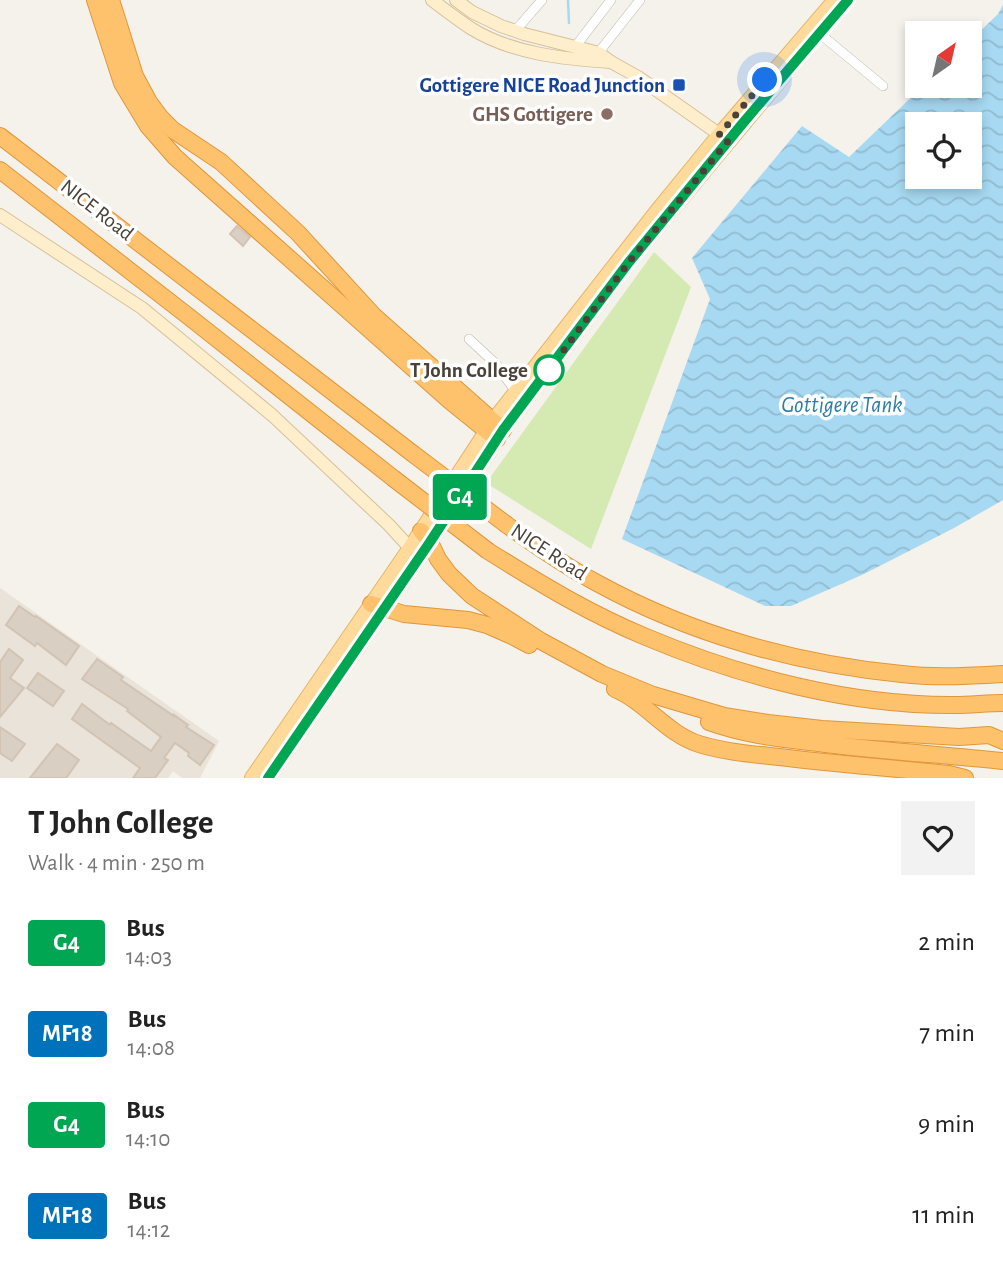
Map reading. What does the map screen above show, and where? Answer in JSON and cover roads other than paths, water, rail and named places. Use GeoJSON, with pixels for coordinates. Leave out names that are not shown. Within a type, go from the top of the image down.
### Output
{"type":"FeatureCollection","features":[{"type":"Feature","properties":{"kind":"highway"},"geometry":{"type":"LineString","coordinates":[[95,0],[122,83],[148,126],[167,147],[429,382],[495,430]]}},
{"type":"Feature","properties":{"kind":"highway"},"geometry":{"type":"LineString","coordinates":[[111,0],[135,76],[160,117],[173,130],[221,162],[298,233],[374,316],[495,430]]}},
{"type":"Feature","properties":{"kind":"highway","name":"NICE Road"},"geometry":{"type":"LineString","coordinates":[[0,136],[507,525],[543,551],[597,583],[691,625],[764,649],[829,665],[904,674],[1003,674]]}},
{"type":"Feature","properties":{"kind":"highway","name":"NICE Road"},"geometry":{"type":"LineString","coordinates":[[0,170],[488,551],[562,597],[646,637],[709,661],[774,680],[837,694],[893,701],[954,705],[1003,703]]}},
{"type":"Feature","properties":{"kind":"highway"},"geometry":{"type":"LineString","coordinates":[[426,537],[449,574],[472,596],[541,641],[629,690],[666,726],[697,743],[732,751],[900,773],[957,776]]}},
{"type":"Feature","properties":{"kind":"highway"},"geometry":{"type":"LineString","coordinates":[[377,607],[404,614],[468,620],[487,625],[579,672],[629,690],[724,716],[822,729],[945,736],[989,735],[1003,741]]}},
{"type":"Feature","properties":{"kind":"highway"},"geometry":{"type":"LineString","coordinates":[[653,695],[675,709],[712,723],[766,737],[1003,761]]}},
{"type":"Feature","properties":{"kind":"main road"},"geometry":{"type":"LineString","coordinates":[[252,778],[426,537],[495,430],[516,392],[835,0]]}},
{"type":"Feature","properties":{"kind":"main road"},"geometry":{"type":"LineString","coordinates":[[495,430],[629,262],[723,138],[848,0]]}},
{"type":"Feature","properties":{"kind":"main road"},"geometry":{"type":"LineString","coordinates":[[268,778],[377,607],[410,548],[426,537]]}},
{"type":"Feature","properties":{"kind":"street"},"geometry":{"type":"LineString","coordinates":[[432,0],[473,30],[506,44],[542,55],[595,57]]}},
{"type":"Feature","properties":{"kind":"street"},"geometry":{"type":"LineString","coordinates":[[456,0],[487,21],[575,47],[611,62],[638,77],[723,138]]}},
{"type":"Feature","properties":{"kind":"street"},"geometry":{"type":"LineString","coordinates":[[515,31],[542,0]]}},
{"type":"Feature","properties":{"kind":"street"},"geometry":{"type":"LineString","coordinates":[[575,47],[611,0]]}},
{"type":"Feature","properties":{"kind":"street"},"geometry":{"type":"LineString","coordinates":[[595,57],[640,0]]}},
{"type":"Feature","properties":{"kind":"street"},"geometry":{"type":"LineString","coordinates":[[819,33],[883,86]]}},
{"type":"Feature","properties":{"kind":"street"},"geometry":{"type":"LineString","coordinates":[[0,215],[142,308],[272,415],[410,548]]}},
{"type":"Feature","properties":{"kind":"street"},"geometry":{"type":"LineString","coordinates":[[469,339],[496,364],[516,392]]}},
{"type":"Feature","properties":{"kind":"water","name":"Gottigere Tank"},"geometry":{"type":"Polygon","coordinates":[[[1003,5],[1003,500],[864,574],[791,606],[765,606],[622,539],[710,299],[692,258],[802,126],[849,157],[910,98],[982,98],[982,29],[1003,5]]]}},
{"type":"Feature","properties":{"kind":"waterway"},"geometry":{"type":"LineString","coordinates":[[568,0],[569,23]]}},
{"type":"Feature","properties":{"kind":"place","name":"Gottigere NICE Road Junction"},"geometry":{"type":"Point","coordinates":[679,85]}},
{"type":"Feature","properties":{"kind":"place","name":"GHS Gottigere"},"geometry":{"type":"Point","coordinates":[607,114]}},
{"type":"Feature","properties":{"kind":"place","name":"T John College"},"geometry":{"type":"Point","coordinates":[549,370]}}]}
